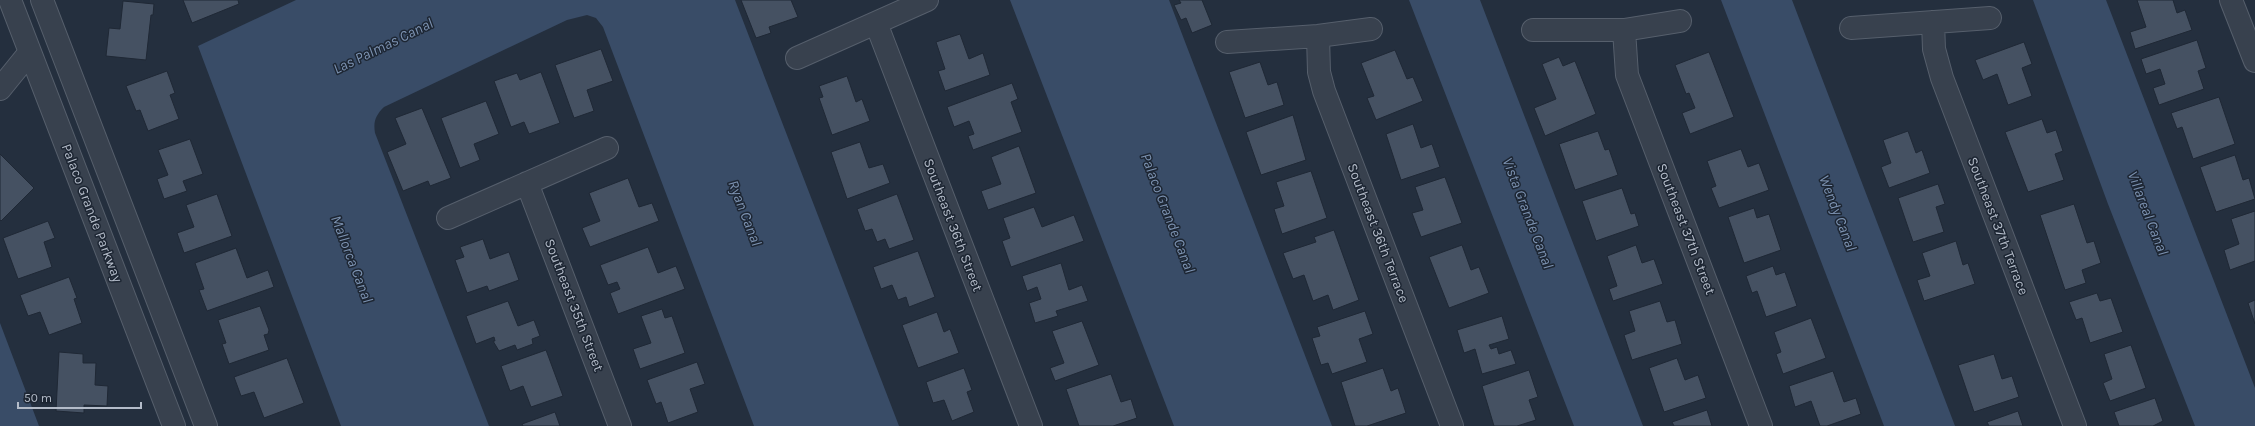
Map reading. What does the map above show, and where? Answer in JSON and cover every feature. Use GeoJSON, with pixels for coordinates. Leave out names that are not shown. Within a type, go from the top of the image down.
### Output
{"type":"FeatureCollection","features":[{"type":"Feature","properties":{"kind":"street","name":"Palaco Grande Parkway"},"geometry":{"type":"LineString","coordinates":[[10,0],[174,426]]}},
{"type":"Feature","properties":{"kind":"street"},"geometry":{"type":"LineString","coordinates":[[0,89],[30,52],[41,0]]}},
{"type":"Feature","properties":{"kind":"street"},"geometry":{"type":"LineString","coordinates":[[41,0],[66,61],[206,426]]}},
{"type":"Feature","properties":{"kind":"street"},"geometry":{"type":"LineString","coordinates":[[797,58],[927,0]]}},
{"type":"Feature","properties":{"kind":"street"},"geometry":{"type":"LineString","coordinates":[[2231,0],[2255,61]]}},
{"type":"Feature","properties":{"kind":"street"},"geometry":{"type":"LineString","coordinates":[[1851,28],[1990,18]]}},
{"type":"Feature","properties":{"kind":"street"},"geometry":{"type":"LineString","coordinates":[[1533,30],[1624,30],[1680,21]]}},
{"type":"Feature","properties":{"kind":"street","name":"Southeast 37th Terrace"},"geometry":{"type":"LineString","coordinates":[[1933,22],[1934,49],[1942,78],[2075,426]]}},
{"type":"Feature","properties":{"kind":"street","name":"Southeast 36th Street"},"geometry":{"type":"LineString","coordinates":[[876,23],[1031,426]]}},
{"type":"Feature","properties":{"kind":"street"},"geometry":{"type":"LineString","coordinates":[[1227,42],[1318,36],[1371,29]]}},
{"type":"Feature","properties":{"kind":"street","name":"Southeast 37th Street"},"geometry":{"type":"LineString","coordinates":[[1624,30],[1627,75],[1761,426]]}},
{"type":"Feature","properties":{"kind":"street","name":"Southeast 36th Terrace"},"geometry":{"type":"LineString","coordinates":[[1318,36],[1319,72],[1324,91],[1452,426]]}},
{"type":"Feature","properties":{"kind":"street"},"geometry":{"type":"LineString","coordinates":[[30,52],[66,61]]}},
{"type":"Feature","properties":{"kind":"street"},"geometry":{"type":"LineString","coordinates":[[448,218],[607,148]]}},
{"type":"Feature","properties":{"kind":"street","name":"Southeast 35th Street"},"geometry":{"type":"LineString","coordinates":[[527,183],[620,426]]}},
{"type":"Feature","properties":{"kind":"water"},"geometry":{"type":"Polygon","coordinates":[[[296,0],[735,0],[899,426],[754,426],[603,27],[596,18],[587,15],[567,20],[384,107],[377,116],[374,125],[375,133],[489,426],[341,426],[198,46],[296,0]]]}},
{"type":"Feature","properties":{"kind":"water","name":"Palaco Grande Canal"},"geometry":{"type":"Polygon","coordinates":[[[1010,0],[1169,0],[1332,426],[1174,426],[1010,0]]]}},
{"type":"Feature","properties":{"kind":"water","name":"Vista Grande Canal"},"geometry":{"type":"Polygon","coordinates":[[[1409,0],[1480,0],[1643,426],[1574,426],[1409,0]]]}},
{"type":"Feature","properties":{"kind":"water","name":"Wendy Canal"},"geometry":{"type":"Polygon","coordinates":[[[1721,0],[1792,0],[1955,426],[1884,426],[1721,0]]]}},
{"type":"Feature","properties":{"kind":"water","name":"Villareal Canal"},"geometry":{"type":"Polygon","coordinates":[[[2033,0],[2106,0],[2255,388],[2255,426],[2195,426],[2108,204],[2033,0]]]}},
{"type":"Feature","properties":{"kind":"water"},"geometry":{"type":"Polygon","coordinates":[[[0,323],[39,426],[0,426],[0,323]]]}},
{"type":"Feature","properties":{"kind":"building"},"geometry":{"type":"Polygon","coordinates":[[[183,0],[238,0],[239,4],[192,23],[183,0]]]}},
{"type":"Feature","properties":{"kind":"building"},"geometry":{"type":"Polygon","coordinates":[[[741,0],[791,0],[798,17],[769,27],[771,33],[756,38],[741,0]]]}},
{"type":"Feature","properties":{"kind":"building"},"geometry":{"type":"Polygon","coordinates":[[[1179,0],[1202,0],[1212,25],[1192,33],[1186,18],[1181,20],[1174,5],[1181,3],[1179,0]]]}},
{"type":"Feature","properties":{"kind":"building"},"geometry":{"type":"Polygon","coordinates":[[[2137,0],[2173,0],[2177,13],[2185,10],[2192,30],[2135,49],[2130,32],[2146,27],[2137,0]]]}},
{"type":"Feature","properties":{"kind":"building"},"geometry":{"type":"Polygon","coordinates":[[[123,1],[154,4],[153,15],[151,15],[146,60],[106,56],[109,28],[120,29],[123,1]]]}},
{"type":"Feature","properties":{"kind":"building"},"geometry":{"type":"Polygon","coordinates":[[[960,34],[969,59],[983,53],[990,75],[945,91],[938,71],[945,69],[936,42],[960,34]]]}},
{"type":"Feature","properties":{"kind":"building"},"geometry":{"type":"Polygon","coordinates":[[[2197,40],[2206,68],[2198,71],[2204,89],[2159,105],[2153,88],[2165,84],[2160,69],[2146,74],[2141,59],[2197,40]]]}},
{"type":"Feature","properties":{"kind":"building"},"geometry":{"type":"Polygon","coordinates":[[[2024,42],[2032,64],[2022,68],[2032,96],[2008,105],[1997,74],[1983,80],[1975,60],[2024,42]]]}},
{"type":"Feature","properties":{"kind":"building"},"geometry":{"type":"Polygon","coordinates":[[[601,49],[613,81],[587,90],[594,111],[574,118],[555,65],[601,49]]]}},
{"type":"Feature","properties":{"kind":"building"},"geometry":{"type":"Polygon","coordinates":[[[1395,50],[1407,79],[1413,77],[1423,101],[1376,120],[1367,98],[1374,96],[1361,63],[1395,50]]]}},
{"type":"Feature","properties":{"kind":"building"},"geometry":{"type":"Polygon","coordinates":[[[1709,52],[1734,117],[1690,134],[1682,113],[1695,108],[1689,93],[1686,94],[1675,65],[1709,52]]]}},
{"type":"Feature","properties":{"kind":"building"},"geometry":{"type":"Polygon","coordinates":[[[1559,57],[1563,66],[1575,61],[1596,114],[1545,136],[1534,108],[1556,99],[1542,64],[1559,57]]]}},
{"type":"Feature","properties":{"kind":"building"},"geometry":{"type":"Polygon","coordinates":[[[1260,62],[1268,85],[1277,82],[1284,105],[1245,118],[1229,72],[1260,62]]]}},
{"type":"Feature","properties":{"kind":"building"},"geometry":{"type":"Polygon","coordinates":[[[167,71],[175,93],[170,95],[179,119],[148,131],[140,110],[136,111],[126,86],[167,71]]]}},
{"type":"Feature","properties":{"kind":"building"},"geometry":{"type":"Polygon","coordinates":[[[541,72],[560,123],[529,134],[524,122],[511,127],[494,81],[517,73],[520,80],[541,72]]]}},
{"type":"Feature","properties":{"kind":"building"},"geometry":{"type":"Polygon","coordinates":[[[847,76],[856,102],[862,99],[870,121],[832,135],[819,98],[823,97],[819,86],[847,76]]]}},
{"type":"Feature","properties":{"kind":"building"},"geometry":{"type":"Polygon","coordinates":[[[1012,83],[1018,99],[1011,102],[1022,132],[973,150],[968,136],[974,134],[969,121],[954,127],[947,107],[1012,83]]]}},
{"type":"Feature","properties":{"kind":"building"},"geometry":{"type":"Polygon","coordinates":[[[2219,97],[2235,144],[2193,159],[2182,127],[2177,129],[2171,113],[2219,97]]]}},
{"type":"Feature","properties":{"kind":"building"},"geometry":{"type":"Polygon","coordinates":[[[486,101],[499,134],[474,144],[480,160],[460,168],[441,118],[486,101]]]}},
{"type":"Feature","properties":{"kind":"building"},"geometry":{"type":"Polygon","coordinates":[[[422,108],[451,178],[430,186],[428,181],[403,191],[387,152],[406,144],[395,118],[422,108]]]}},
{"type":"Feature","properties":{"kind":"building"},"geometry":{"type":"Polygon","coordinates":[[[1293,115],[1306,160],[1261,175],[1246,132],[1293,115]]]}},
{"type":"Feature","properties":{"kind":"building"},"geometry":{"type":"Polygon","coordinates":[[[2042,119],[2047,133],[2056,130],[2063,151],[2055,154],[2064,180],[2028,192],[2005,132],[2042,119]]]}},
{"type":"Feature","properties":{"kind":"building"},"geometry":{"type":"Polygon","coordinates":[[[1413,124],[1421,148],[1432,144],[1440,167],[1401,180],[1386,134],[1413,124]]]}},
{"type":"Feature","properties":{"kind":"building"},"geometry":{"type":"Polygon","coordinates":[[[1598,131],[1605,150],[1609,149],[1618,175],[1575,190],[1559,144],[1598,131]]]}},
{"type":"Feature","properties":{"kind":"building"},"geometry":{"type":"Polygon","coordinates":[[[1908,131],[1916,153],[1922,150],[1930,173],[1889,188],[1881,167],[1891,163],[1883,140],[1908,131]]]}},
{"type":"Feature","properties":{"kind":"building"},"geometry":{"type":"Polygon","coordinates":[[[190,139],[203,174],[183,181],[187,191],[164,199],[157,179],[168,175],[158,150],[190,139]]]}},
{"type":"Feature","properties":{"kind":"building"},"geometry":{"type":"Polygon","coordinates":[[[860,142],[869,168],[883,164],[890,183],[847,199],[831,152],[860,142]]]}},
{"type":"Feature","properties":{"kind":"building"},"geometry":{"type":"Polygon","coordinates":[[[1019,146],[1036,193],[988,210],[981,191],[1001,184],[991,157],[1019,146]]]}},
{"type":"Feature","properties":{"kind":"building"},"geometry":{"type":"Polygon","coordinates":[[[1741,149],[1748,167],[1759,163],[1769,190],[1719,208],[1711,188],[1716,186],[1707,161],[1741,149]]]}},
{"type":"Feature","properties":{"kind":"building"},"geometry":{"type":"Polygon","coordinates":[[[0,154],[34,188],[1,221],[0,220],[0,154]]]}},
{"type":"Feature","properties":{"kind":"building"},"geometry":{"type":"Polygon","coordinates":[[[2235,155],[2243,180],[2249,178],[2255,199],[2216,212],[2200,167],[2235,155]]]}},
{"type":"Feature","properties":{"kind":"building"},"geometry":{"type":"Polygon","coordinates":[[[1311,171],[1327,218],[1282,234],[1274,209],[1284,206],[1276,182],[1311,171]]]}},
{"type":"Feature","properties":{"kind":"building"},"geometry":{"type":"Polygon","coordinates":[[[1445,177],[1462,223],[1421,237],[1412,213],[1423,210],[1415,187],[1445,177]]]}},
{"type":"Feature","properties":{"kind":"building"},"geometry":{"type":"Polygon","coordinates":[[[628,178],[639,207],[652,203],[659,221],[590,247],[582,228],[600,221],[589,193],[628,178]]]}},
{"type":"Feature","properties":{"kind":"building"},"geometry":{"type":"Polygon","coordinates":[[[1938,184],[1945,204],[1936,207],[1944,232],[1913,242],[1898,198],[1938,184]]]}},
{"type":"Feature","properties":{"kind":"building"},"geometry":{"type":"Polygon","coordinates":[[[1622,188],[1631,214],[1635,213],[1639,226],[1596,241],[1582,201],[1622,188]]]}},
{"type":"Feature","properties":{"kind":"building"},"geometry":{"type":"Polygon","coordinates":[[[217,194],[232,236],[184,253],[177,233],[194,227],[186,205],[217,194]]]}},
{"type":"Feature","properties":{"kind":"building"},"geometry":{"type":"Polygon","coordinates":[[[897,194],[914,240],[889,249],[885,239],[877,242],[872,229],[865,231],[857,209],[897,194]]]}},
{"type":"Feature","properties":{"kind":"building"},"geometry":{"type":"Polygon","coordinates":[[[2074,204],[2087,243],[2094,241],[2101,263],[2082,270],[2086,283],[2065,290],[2040,215],[2074,204]]]}},
{"type":"Feature","properties":{"kind":"building"},"geometry":{"type":"Polygon","coordinates":[[[1034,207],[1042,227],[1074,215],[1084,241],[1011,267],[1002,241],[1010,238],[1003,218],[1034,207]]]}},
{"type":"Feature","properties":{"kind":"building"},"geometry":{"type":"Polygon","coordinates":[[[1754,208],[1757,218],[1769,214],[1781,250],[1744,263],[1728,217],[1754,208]]]}},
{"type":"Feature","properties":{"kind":"building"},"geometry":{"type":"Polygon","coordinates":[[[2255,211],[2255,261],[2230,270],[2224,250],[2239,244],[2231,219],[2255,211]]]}},
{"type":"Feature","properties":{"kind":"building"},"geometry":{"type":"Polygon","coordinates":[[[48,221],[55,238],[44,242],[52,267],[18,279],[3,238],[48,221]]]}},
{"type":"Feature","properties":{"kind":"building"},"geometry":{"type":"Polygon","coordinates":[[[1334,230],[1359,300],[1333,310],[1328,295],[1313,301],[1304,275],[1293,279],[1283,253],[1316,242],[1314,237],[1334,230]]]}},
{"type":"Feature","properties":{"kind":"building"},"geometry":{"type":"Polygon","coordinates":[[[483,239],[490,259],[509,252],[519,280],[489,291],[487,286],[467,293],[455,260],[464,257],[460,247],[483,239]]]}},
{"type":"Feature","properties":{"kind":"building"},"geometry":{"type":"Polygon","coordinates":[[[1956,241],[1963,265],[1968,263],[1975,284],[1924,301],[1917,280],[1930,276],[1922,253],[1956,241]]]}},
{"type":"Feature","properties":{"kind":"building"},"geometry":{"type":"Polygon","coordinates":[[[1462,245],[1471,270],[1479,267],[1489,293],[1449,308],[1429,257],[1462,245]]]}},
{"type":"Feature","properties":{"kind":"building"},"geometry":{"type":"Polygon","coordinates":[[[1636,245],[1642,263],[1654,259],[1663,284],[1613,301],[1609,289],[1617,286],[1607,256],[1636,245]]]}},
{"type":"Feature","properties":{"kind":"building"},"geometry":{"type":"Polygon","coordinates":[[[648,247],[658,273],[676,266],[685,289],[618,314],[610,293],[620,289],[617,282],[608,285],[600,265],[648,247]]]}},
{"type":"Feature","properties":{"kind":"building"},"geometry":{"type":"Polygon","coordinates":[[[236,248],[247,278],[268,270],[274,287],[207,311],[199,290],[204,289],[195,263],[236,248]]]}},
{"type":"Feature","properties":{"kind":"building"},"geometry":{"type":"Polygon","coordinates":[[[918,251],[935,297],[909,307],[906,297],[898,300],[892,285],[881,289],[873,267],[918,251]]]}},
{"type":"Feature","properties":{"kind":"building"},"geometry":{"type":"Polygon","coordinates":[[[1061,263],[1069,290],[1082,285],[1088,301],[1056,311],[1058,316],[1035,323],[1029,303],[1041,299],[1037,287],[1027,291],[1022,276],[1061,263]]]}},
{"type":"Feature","properties":{"kind":"building"},"geometry":{"type":"Polygon","coordinates":[[[1773,266],[1776,275],[1785,272],[1797,306],[1766,317],[1757,291],[1752,293],[1746,276],[1773,266]]]}},
{"type":"Feature","properties":{"kind":"building"},"geometry":{"type":"Polygon","coordinates":[[[69,277],[77,298],[74,299],[82,323],[49,335],[40,312],[28,316],[20,295],[69,277]]]}},
{"type":"Feature","properties":{"kind":"building"},"geometry":{"type":"Polygon","coordinates":[[[2097,293],[2100,301],[2111,298],[2123,332],[2090,343],[2082,318],[2076,320],[2069,302],[2097,293]]]}},
{"type":"Feature","properties":{"kind":"building"},"geometry":{"type":"Polygon","coordinates":[[[2255,300],[2255,324],[2248,303],[2255,300]]]}},
{"type":"Feature","properties":{"kind":"building"},"geometry":{"type":"Polygon","coordinates":[[[508,301],[518,326],[534,320],[540,336],[532,339],[533,344],[517,350],[515,345],[499,351],[493,341],[495,341],[494,337],[476,344],[466,316],[508,301]]]}},
{"type":"Feature","properties":{"kind":"building"},"geometry":{"type":"Polygon","coordinates":[[[1660,301],[1667,322],[1675,320],[1682,344],[1632,360],[1624,335],[1635,331],[1629,311],[1660,301]]]}},
{"type":"Feature","properties":{"kind":"building"},"geometry":{"type":"Polygon","coordinates":[[[260,306],[269,330],[268,334],[264,335],[269,350],[229,364],[222,344],[226,343],[218,320],[260,306]]]}},
{"type":"Feature","properties":{"kind":"building"},"geometry":{"type":"Polygon","coordinates":[[[662,309],[665,318],[672,316],[685,353],[640,369],[633,349],[651,343],[641,316],[662,309]]]}},
{"type":"Feature","properties":{"kind":"building"},"geometry":{"type":"Polygon","coordinates":[[[1365,311],[1373,334],[1359,339],[1367,362],[1332,374],[1328,363],[1321,365],[1312,338],[1320,336],[1317,327],[1365,311]]]}},
{"type":"Feature","properties":{"kind":"building"},"geometry":{"type":"Polygon","coordinates":[[[937,312],[944,332],[950,329],[959,353],[918,368],[902,325],[937,312]]]}},
{"type":"Feature","properties":{"kind":"building"},"geometry":{"type":"Polygon","coordinates":[[[1502,316],[1509,339],[1489,345],[1491,349],[1497,347],[1499,354],[1511,350],[1516,364],[1482,374],[1475,349],[1464,353],[1457,330],[1502,316]]]}},
{"type":"Feature","properties":{"kind":"building"},"geometry":{"type":"Polygon","coordinates":[[[1811,318],[1826,358],[1783,374],[1776,354],[1781,352],[1774,332],[1811,318]]]}},
{"type":"Feature","properties":{"kind":"building"},"geometry":{"type":"Polygon","coordinates":[[[1082,321],[1099,365],[1055,381],[1050,368],[1064,363],[1052,331],[1082,321]]]}},
{"type":"Feature","properties":{"kind":"building"},"geometry":{"type":"Polygon","coordinates":[[[2131,345],[2146,388],[2110,401],[2103,383],[2112,379],[2104,354],[2131,345]]]}},
{"type":"Feature","properties":{"kind":"building"},"geometry":{"type":"Polygon","coordinates":[[[546,350],[563,396],[531,407],[523,386],[510,391],[501,366],[546,350]]]}},
{"type":"Feature","properties":{"kind":"building"},"geometry":{"type":"Polygon","coordinates":[[[59,352],[83,354],[83,363],[96,363],[95,385],[108,386],[107,406],[84,405],[84,413],[56,411],[59,352]]]}},
{"type":"Feature","properties":{"kind":"building"},"geometry":{"type":"Polygon","coordinates":[[[1994,354],[2002,379],[2012,376],[2019,397],[1974,412],[1958,365],[1994,354]]]}},
{"type":"Feature","properties":{"kind":"building"},"geometry":{"type":"Polygon","coordinates":[[[287,358],[304,403],[264,418],[254,392],[241,396],[234,377],[287,358]]]}},
{"type":"Feature","properties":{"kind":"building"},"geometry":{"type":"Polygon","coordinates":[[[1677,358],[1685,380],[1698,375],[1706,398],[1664,412],[1649,368],[1677,358]]]}},
{"type":"Feature","properties":{"kind":"building"},"geometry":{"type":"Polygon","coordinates":[[[697,362],[705,384],[690,389],[698,412],[668,423],[661,402],[656,404],[647,380],[697,362]]]}},
{"type":"Feature","properties":{"kind":"building"},"geometry":{"type":"Polygon","coordinates":[[[964,368],[972,390],[967,392],[974,412],[952,421],[944,400],[933,403],[926,382],[964,368]]]}},
{"type":"Feature","properties":{"kind":"building"},"geometry":{"type":"Polygon","coordinates":[[[1383,368],[1391,391],[1398,388],[1406,413],[1367,426],[1355,426],[1341,382],[1383,368]]]}},
{"type":"Feature","properties":{"kind":"building"},"geometry":{"type":"Polygon","coordinates":[[[1529,370],[1538,397],[1529,400],[1536,420],[1517,426],[1494,426],[1482,386],[1529,370]]]}},
{"type":"Feature","properties":{"kind":"building"},"geometry":{"type":"Polygon","coordinates":[[[1833,371],[1844,402],[1856,398],[1861,414],[1827,426],[1820,426],[1811,401],[1795,407],[1789,386],[1833,371]]]}},
{"type":"Feature","properties":{"kind":"building"},"geometry":{"type":"Polygon","coordinates":[[[1111,374],[1121,402],[1131,399],[1137,418],[1113,426],[1079,426],[1066,389],[1111,374]]]}},
{"type":"Feature","properties":{"kind":"building"},"geometry":{"type":"Polygon","coordinates":[[[2155,398],[2163,421],[2153,426],[2119,426],[2114,412],[2155,398]]]}},
{"type":"Feature","properties":{"kind":"building"},"geometry":{"type":"Polygon","coordinates":[[[1707,410],[1712,426],[1674,426],[1672,422],[1707,410]]]}},
{"type":"Feature","properties":{"kind":"building"},"geometry":{"type":"Polygon","coordinates":[[[2018,411],[2023,426],[1989,426],[1987,422],[2018,411]]]}},
{"type":"Feature","properties":{"kind":"building"},"geometry":{"type":"Polygon","coordinates":[[[555,412],[560,426],[523,426],[522,424],[555,412]]]}},
{"type":"Feature","properties":{"kind":"water label","name":"Las Palmas Canal"},"geometry":{"type":"Point","coordinates":[383,46]}},
{"type":"Feature","properties":{"kind":"water label","name":"Ryan Canal"},"geometry":{"type":"Point","coordinates":[745,213]}},
{"type":"Feature","properties":{"kind":"water label","name":"Mallorca Canal"},"geometry":{"type":"Point","coordinates":[352,259]}}]}
